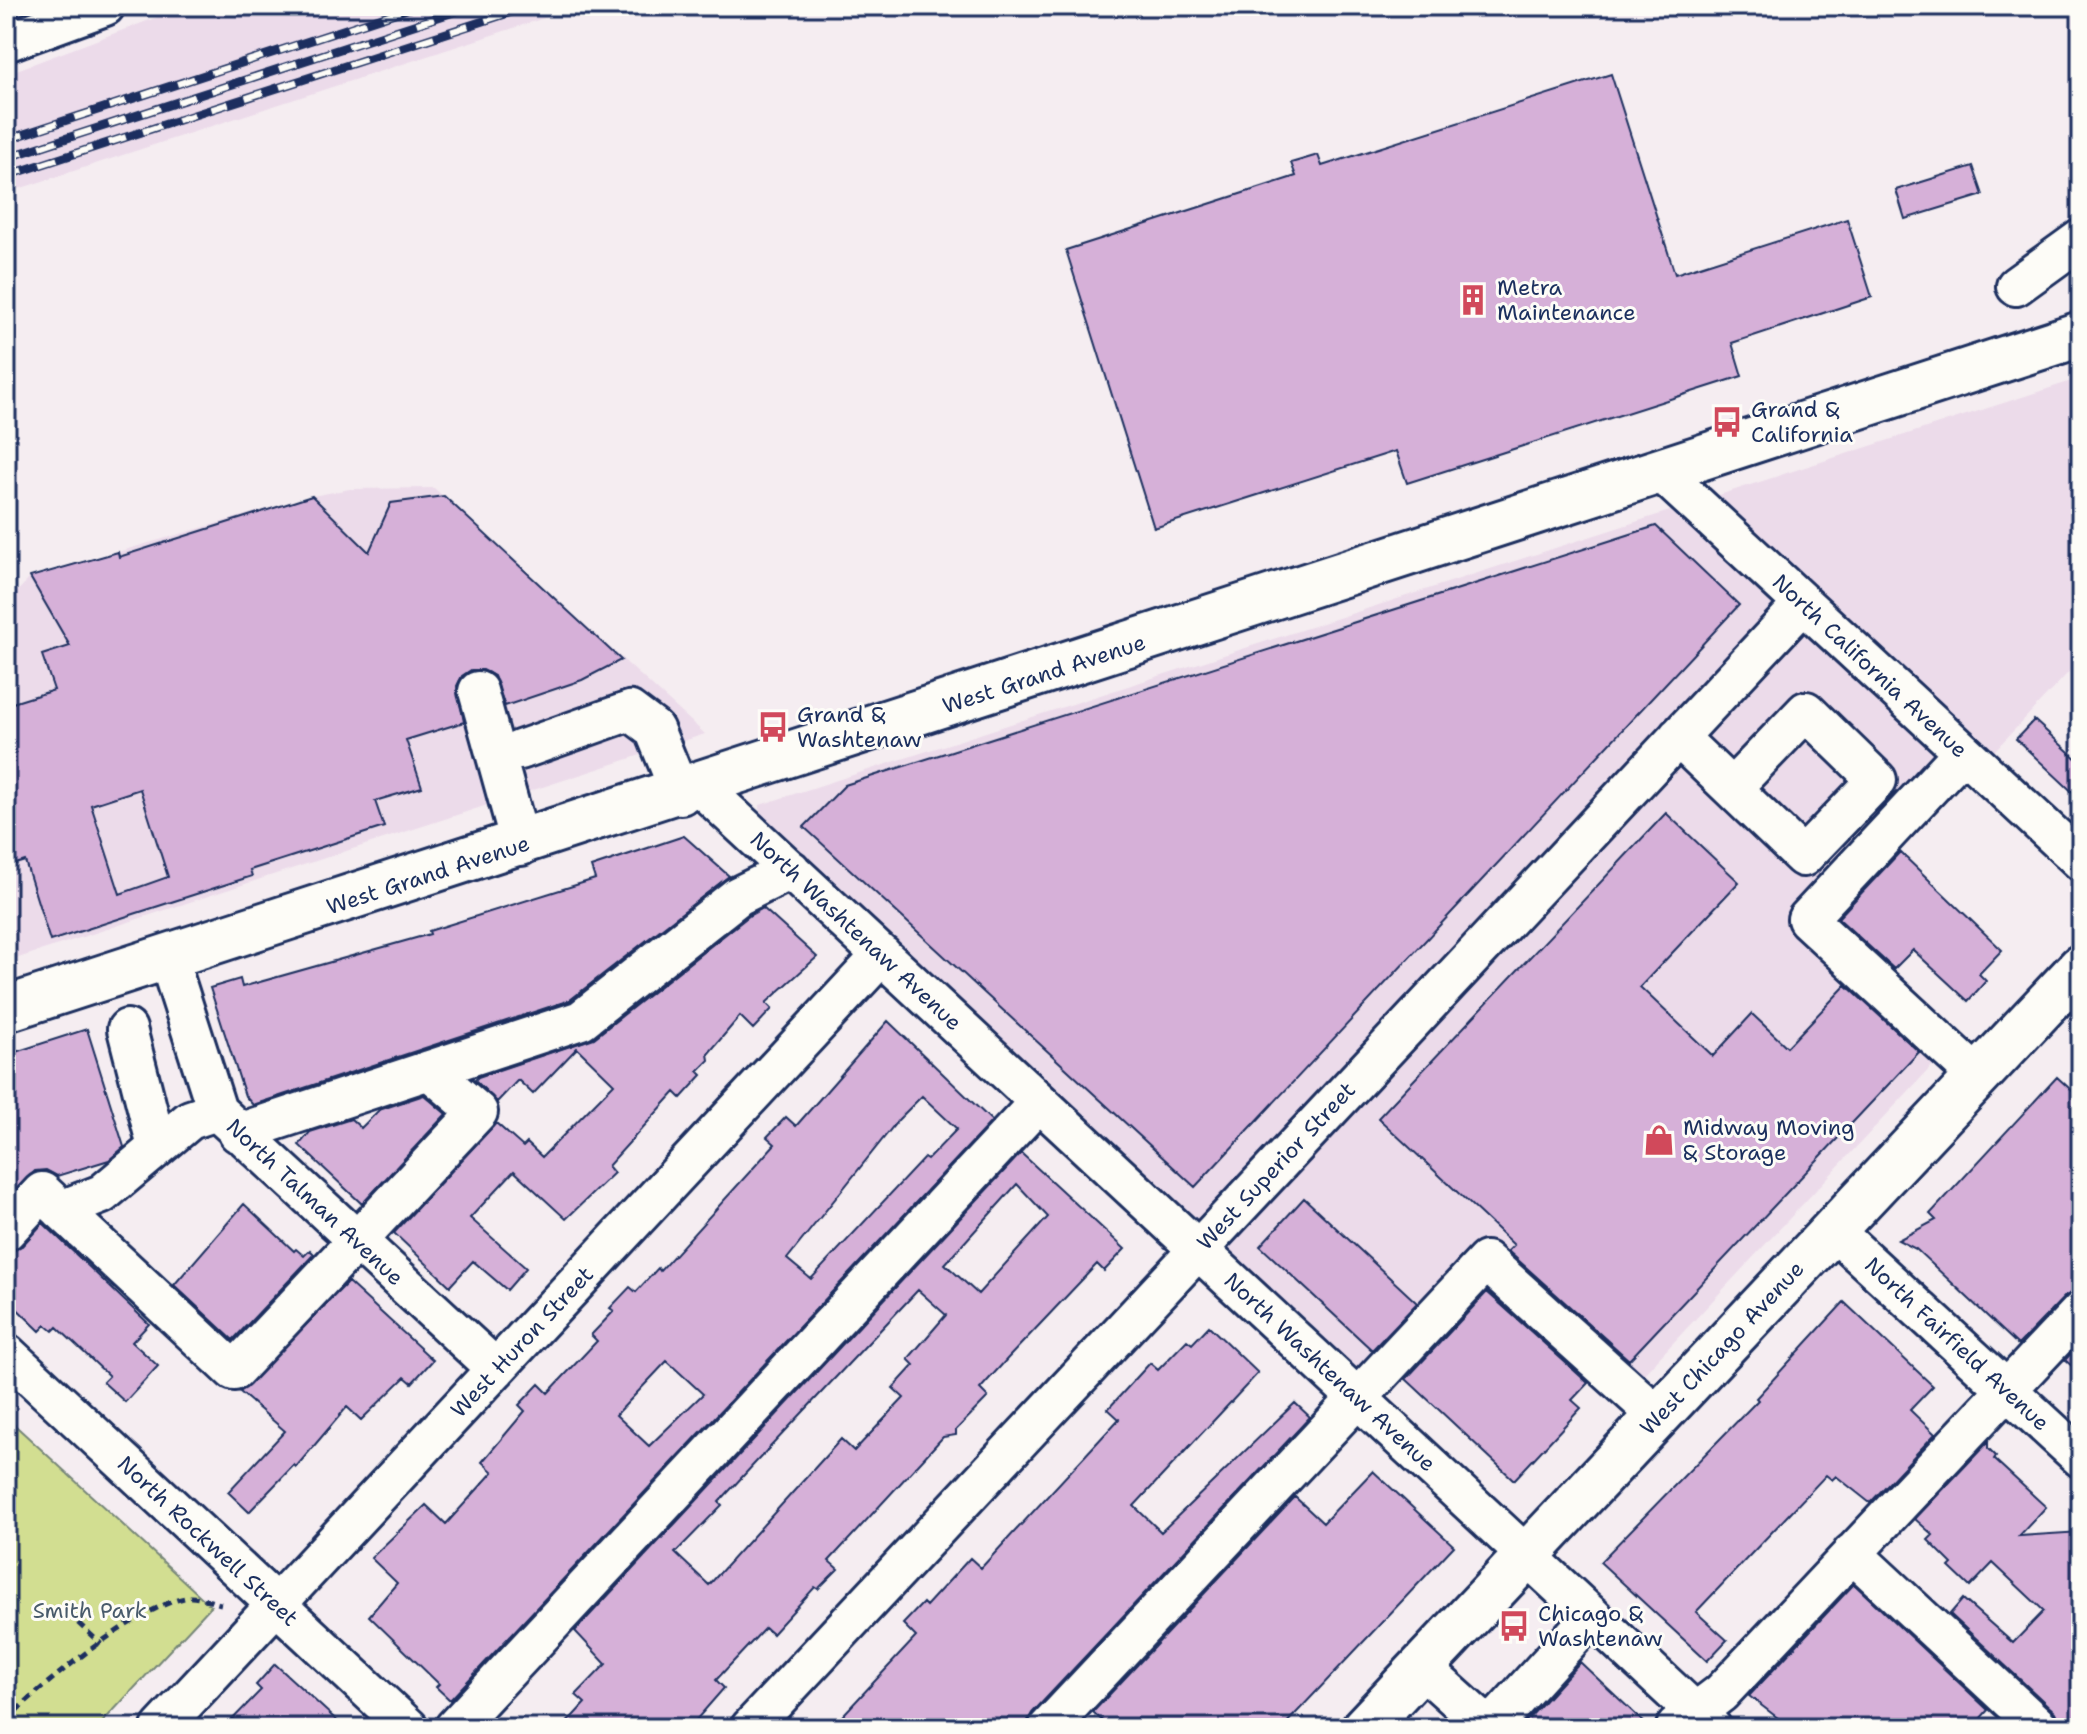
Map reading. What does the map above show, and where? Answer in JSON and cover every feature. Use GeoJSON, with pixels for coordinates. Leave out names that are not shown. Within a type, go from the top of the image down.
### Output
{"type":"FeatureCollection","features":[{"type":"Feature","properties":{"kind":"main road","name":"West Grand Avenue"},"geometry":{"type":"LineString","coordinates":[[6,1009],[691,792],[1659,470],[2081,334]]}},
{"type":"Feature","properties":{"kind":"main road","name":"West Chicago Avenue"},"geometry":{"type":"LineString","coordinates":[[1364,1728],[2081,967]]}},
{"type":"Feature","properties":{"kind":"street"},"geometry":{"type":"LineString","coordinates":[[6,42],[105,6]]}},
{"type":"Feature","properties":{"kind":"street"},"geometry":{"type":"LineString","coordinates":[[2016,286],[2081,239]]}},
{"type":"Feature","properties":{"kind":"street","name":"North California Avenue"},"geometry":{"type":"LineString","coordinates":[[1659,470],[2081,861]]}},
{"type":"Feature","properties":{"kind":"street","name":"West Superior Street"},"geometry":{"type":"LineString","coordinates":[[750,1728],[1803,604]]}},
{"type":"Feature","properties":{"kind":"street"},"geometry":{"type":"LineString","coordinates":[[478,691],[521,846]]}},
{"type":"Feature","properties":{"kind":"street"},"geometry":{"type":"LineString","coordinates":[[520,750],[630,711],[654,729],[691,792]]}},
{"type":"Feature","properties":{"kind":"street"},"geometry":{"type":"LineString","coordinates":[[1678,737],[1732,788]]}},
{"type":"Feature","properties":{"kind":"street"},"geometry":{"type":"LineString","coordinates":[[1963,752],[1807,919],[1978,1077]]}},
{"type":"Feature","properties":{"kind":"street","name":"North Washtenaw Avenue"},"geometry":{"type":"LineString","coordinates":[[691,792],[791,870],[1592,1616],[1694,1723]]}},
{"type":"Feature","properties":{"kind":"street"},"geometry":{"type":"LineString","coordinates":[[61,1210],[102,1194],[190,1120],[227,1122],[429,1070],[581,1020],[738,896],[791,870]]}},
{"type":"Feature","properties":{"kind":"street","name":"West Huron Street"},"geometry":{"type":"LineString","coordinates":[[161,1728],[882,955]]}},
{"type":"Feature","properties":{"kind":"street","name":"North Talman Avenue"},"geometry":{"type":"LineString","coordinates":[[168,958],[227,1122],[496,1369]]}},
{"type":"Feature","properties":{"kind":"street"},"geometry":{"type":"LineString","coordinates":[[127,1029],[157,1147]]}},
{"type":"Feature","properties":{"kind":"street"},"geometry":{"type":"LineString","coordinates":[[6,1231],[42,1192],[234,1371],[478,1112],[429,1070]]}},
{"type":"Feature","properties":{"kind":"street"},"geometry":{"type":"LineString","coordinates":[[454,1728],[1039,1102]]}},
{"type":"Feature","properties":{"kind":"street","name":"North Fairfield Avenue"},"geometry":{"type":"LineString","coordinates":[[1833,1230],[2081,1458]]}},
{"type":"Feature","properties":{"kind":"street"},"geometry":{"type":"LineString","coordinates":[[1048,1728],[1486,1261],[1658,1416]]}},
{"type":"Feature","properties":{"kind":"street"},"geometry":{"type":"LineString","coordinates":[[1694,1723],[2081,1311]]}},
{"type":"Feature","properties":{"kind":"street","name":"North Rockwell Street"},"geometry":{"type":"LineString","coordinates":[[6,1353],[409,1728]]}},
{"type":"Feature","properties":{"kind":"street"},"geometry":{"type":"LineString","coordinates":[[1852,1553],[2040,1728]]}},
{"type":"Feature","properties":{"kind":"street"},"geometry":{"type":"LineString","coordinates":[[1421,1667],[1490,1728],[1592,1616]]}},
{"type":"Feature","properties":{"kind":"path"},"geometry":{"type":"LineString","coordinates":[[6,1721],[23,1703],[101,1645],[166,1604],[192,1597],[221,1604]]}},
{"type":"Feature","properties":{"kind":"path"},"geometry":{"type":"LineString","coordinates":[[78,1623],[101,1645]]}},
{"type":"Feature","properties":{"kind":"shaded area"},"geometry":{"type":"Polygon","coordinates":[[[187,6],[581,6],[6,193],[6,74],[187,6]]]}},
{"type":"Feature","properties":{"kind":"shaded area"},"geometry":{"type":"Polygon","coordinates":[[[2081,378],[2081,659],[1965,782],[1949,767],[1807,919],[1948,1049],[1629,1390],[1486,1262],[1372,1382],[761,823],[760,805],[2081,378]]]}},
{"type":"Feature","properties":{"kind":"shaded area"},"geometry":{"type":"Polygon","coordinates":[[[434,488],[705,734],[6,962],[6,603],[31,577],[312,496],[350,489],[434,488]]]}},
{"type":"Feature","properties":{"kind":"green space","name":"Smith Park"},"geometry":{"type":"Polygon","coordinates":[[[6,1417],[211,1606],[97,1728],[6,1728],[6,1417]]]}},
{"type":"Feature","properties":{"kind":"building","name":"Metra Maintenance"},"geometry":{"type":"Polygon","coordinates":[[[1611,74],[1675,274],[1847,219],[1872,297],[1732,343],[1742,376],[1407,483],[1396,451],[1154,528],[1066,250],[1296,176],[1291,163],[1318,155],[1322,166],[1611,74]]]}},
{"type":"Feature","properties":{"kind":"building"},"geometry":{"type":"Polygon","coordinates":[[[1973,166],[1983,195],[1905,219],[1896,190],[1973,166]]]}},
{"type":"Feature","properties":{"kind":"building"},"geometry":{"type":"Polygon","coordinates":[[[312,496],[369,552],[391,503],[444,496],[621,660],[582,680],[505,706],[494,676],[483,670],[471,670],[462,676],[457,686],[464,722],[406,740],[422,787],[375,801],[384,827],[250,870],[252,876],[50,941],[25,861],[6,867],[6,705],[54,690],[42,655],[70,646],[30,577],[118,552],[119,557],[312,496]],[[140,789],[91,805],[120,894],[168,877],[140,789]]]}},
{"type":"Feature","properties":{"kind":"building"},"geometry":{"type":"Polygon","coordinates":[[[1656,526],[1739,605],[1195,1187],[804,827],[845,785],[1656,526]]]}},
{"type":"Feature","properties":{"kind":"building"},"geometry":{"type":"Polygon","coordinates":[[[2034,720],[2081,763],[2081,800],[2016,739],[2034,720]]]}},
{"type":"Feature","properties":{"kind":"building"},"geometry":{"type":"Polygon","coordinates":[[[1666,813],[1739,882],[1640,987],[1713,1056],[1752,1014],[1787,1047],[1846,985],[1919,1052],[1629,1360],[1508,1251],[1514,1245],[1378,1118],[1666,813]]]}},
{"type":"Feature","properties":{"kind":"building"},"geometry":{"type":"Polygon","coordinates":[[[684,836],[729,876],[570,1000],[253,1105],[245,1096],[210,988],[240,979],[242,987],[430,934],[429,931],[595,879],[591,867],[684,836]]]}},
{"type":"Feature","properties":{"kind":"building"},"geometry":{"type":"Polygon","coordinates":[[[1900,852],[2002,950],[1979,974],[1986,981],[1968,1001],[1913,950],[1894,969],[1838,918],[1900,852]]]}},
{"type":"Feature","properties":{"kind":"building"},"geometry":{"type":"Polygon","coordinates":[[[763,908],[817,957],[766,1003],[772,1009],[753,1029],[740,1016],[708,1054],[709,1060],[698,1071],[702,1075],[681,1098],[675,1092],[608,1166],[614,1173],[566,1219],[514,1171],[470,1218],[526,1268],[507,1290],[473,1261],[450,1286],[394,1233],[496,1123],[523,1147],[527,1143],[542,1157],[614,1084],[577,1048],[533,1094],[518,1080],[497,1102],[475,1080],[478,1077],[594,1038],[763,908]]]}},
{"type":"Feature","properties":{"kind":"building"},"geometry":{"type":"Polygon","coordinates":[[[888,1021],[992,1121],[450,1700],[436,1687],[439,1684],[369,1616],[397,1583],[371,1558],[426,1505],[446,1524],[493,1472],[482,1462],[525,1411],[519,1405],[539,1384],[548,1393],[597,1341],[591,1335],[614,1311],[610,1308],[630,1287],[636,1292],[658,1268],[660,1271],[775,1144],[767,1137],[786,1117],[796,1126],[888,1021]],[[922,1096],[899,1119],[787,1259],[811,1279],[924,1158],[927,1160],[957,1129],[922,1096]],[[667,1361],[616,1415],[649,1446],[703,1394],[667,1361]]]}},
{"type":"Feature","properties":{"kind":"building"},"geometry":{"type":"Polygon","coordinates":[[[87,1029],[124,1147],[109,1160],[57,1176],[46,1170],[35,1171],[6,1199],[6,1055],[87,1029]]]}},
{"type":"Feature","properties":{"kind":"building"},"geometry":{"type":"Polygon","coordinates":[[[2057,1077],[2081,1099],[2081,1290],[2065,1296],[2018,1345],[1916,1249],[1898,1240],[1936,1220],[1930,1214],[2057,1077]]]}},
{"type":"Feature","properties":{"kind":"building"},"geometry":{"type":"Polygon","coordinates":[[[424,1095],[446,1114],[362,1204],[299,1145],[310,1132],[351,1119],[361,1128],[379,1110],[424,1095]]]}},
{"type":"Feature","properties":{"kind":"building"},"geometry":{"type":"Polygon","coordinates":[[[1021,1153],[1125,1249],[1104,1271],[1097,1264],[1008,1358],[980,1389],[988,1397],[956,1430],[956,1435],[943,1437],[829,1561],[838,1569],[818,1589],[815,1587],[772,1634],[765,1628],[716,1680],[724,1688],[689,1728],[562,1728],[585,1703],[576,1695],[606,1664],[575,1631],[1021,1153]],[[1017,1184],[945,1264],[978,1294],[1048,1217],[1017,1184]],[[918,1290],[675,1553],[709,1585],[841,1439],[854,1451],[904,1398],[893,1388],[914,1365],[908,1359],[946,1315],[918,1290]]]}},
{"type":"Feature","properties":{"kind":"building"},"geometry":{"type":"Polygon","coordinates":[[[1304,1198],[1417,1303],[1372,1350],[1260,1246],[1304,1198]]]}},
{"type":"Feature","properties":{"kind":"building"},"geometry":{"type":"Polygon","coordinates":[[[244,1204],[294,1251],[296,1249],[304,1256],[310,1250],[314,1254],[233,1340],[174,1285],[244,1204]]]}},
{"type":"Feature","properties":{"kind":"building"},"geometry":{"type":"Polygon","coordinates":[[[43,1223],[149,1324],[132,1342],[158,1366],[125,1402],[103,1382],[109,1376],[57,1327],[53,1331],[46,1325],[40,1331],[6,1298],[6,1252],[22,1246],[43,1223]]]}},
{"type":"Feature","properties":{"kind":"building"},"geometry":{"type":"Polygon","coordinates":[[[348,1282],[433,1360],[412,1383],[405,1377],[361,1420],[347,1407],[296,1467],[294,1465],[249,1512],[228,1492],[285,1431],[240,1392],[348,1282]]]}},
{"type":"Feature","properties":{"kind":"building"},"geometry":{"type":"Polygon","coordinates":[[[1487,1292],[1588,1383],[1572,1400],[1581,1408],[1514,1480],[1406,1379],[1487,1292]]]}},
{"type":"Feature","properties":{"kind":"building"},"geometry":{"type":"Polygon","coordinates":[[[1844,1302],[1933,1386],[1910,1410],[1935,1434],[1870,1503],[1836,1476],[1832,1480],[1826,1475],[1696,1612],[1727,1640],[1707,1661],[1600,1562],[1758,1400],[1756,1398],[1844,1302]]]}},
{"type":"Feature","properties":{"kind":"building"},"geometry":{"type":"Polygon","coordinates":[[[1209,1326],[1258,1373],[1134,1506],[1161,1532],[1295,1403],[1310,1417],[1032,1713],[1024,1728],[831,1728],[916,1637],[903,1624],[923,1603],[926,1606],[970,1558],[981,1568],[1119,1419],[1108,1409],[1150,1363],[1158,1370],[1187,1340],[1192,1344],[1209,1326]]]}},
{"type":"Feature","properties":{"kind":"building"},"geometry":{"type":"Polygon","coordinates":[[[2081,1343],[2081,1374],[2065,1360],[2081,1343]]]}},
{"type":"Feature","properties":{"kind":"building"},"geometry":{"type":"Polygon","coordinates":[[[1988,1442],[1988,1448],[1996,1456],[1994,1459],[2046,1507],[2019,1536],[2081,1532],[2081,1728],[2061,1728],[2055,1712],[1950,1614],[1963,1599],[2013,1643],[2044,1611],[1993,1563],[1970,1587],[1928,1540],[1933,1535],[1915,1519],[1988,1442]]]}},
{"type":"Feature","properties":{"kind":"building"},"geometry":{"type":"Polygon","coordinates":[[[1373,1471],[1454,1546],[1282,1728],[1110,1728],[1093,1712],[1295,1497],[1323,1523],[1373,1471]]]}},
{"type":"Feature","properties":{"kind":"building"},"geometry":{"type":"Polygon","coordinates":[[[1854,1584],[1988,1710],[1972,1728],[1791,1728],[1749,1696],[1854,1584]]]}},
{"type":"Feature","properties":{"kind":"building"},"geometry":{"type":"Polygon","coordinates":[[[1580,1662],[1650,1728],[1520,1728],[1580,1662]]]}},
{"type":"Feature","properties":{"kind":"building"},"geometry":{"type":"Polygon","coordinates":[[[275,1664],[345,1728],[224,1728],[261,1690],[256,1685],[275,1664]]]}},
{"type":"Feature","properties":{"kind":"railway"},"geometry":{"type":"LineString","coordinates":[[6,140],[416,6]]}},
{"type":"Feature","properties":{"kind":"railway"},"geometry":{"type":"LineString","coordinates":[[6,158],[472,6]]}},
{"type":"Feature","properties":{"kind":"railway"},"geometry":{"type":"LineString","coordinates":[[6,176],[530,6]]}},
{"type":"Feature","properties":{"kind":"place","name":"Metra Maintenance"},"geometry":{"type":"Point","coordinates":[1473,300]}},
{"type":"Feature","properties":{"kind":"place","name":"Grand & California"},"geometry":{"type":"Point","coordinates":[1727,422]}},
{"type":"Feature","properties":{"kind":"place","name":"Grand & Washtenaw"},"geometry":{"type":"Point","coordinates":[773,727]}},
{"type":"Feature","properties":{"kind":"place","name":"Midway Moving & Storage"},"geometry":{"type":"Point","coordinates":[1659,1140]}},
{"type":"Feature","properties":{"kind":"place","name":"Chicago & Washtenaw"},"geometry":{"type":"Point","coordinates":[1514,1626]}}]}
